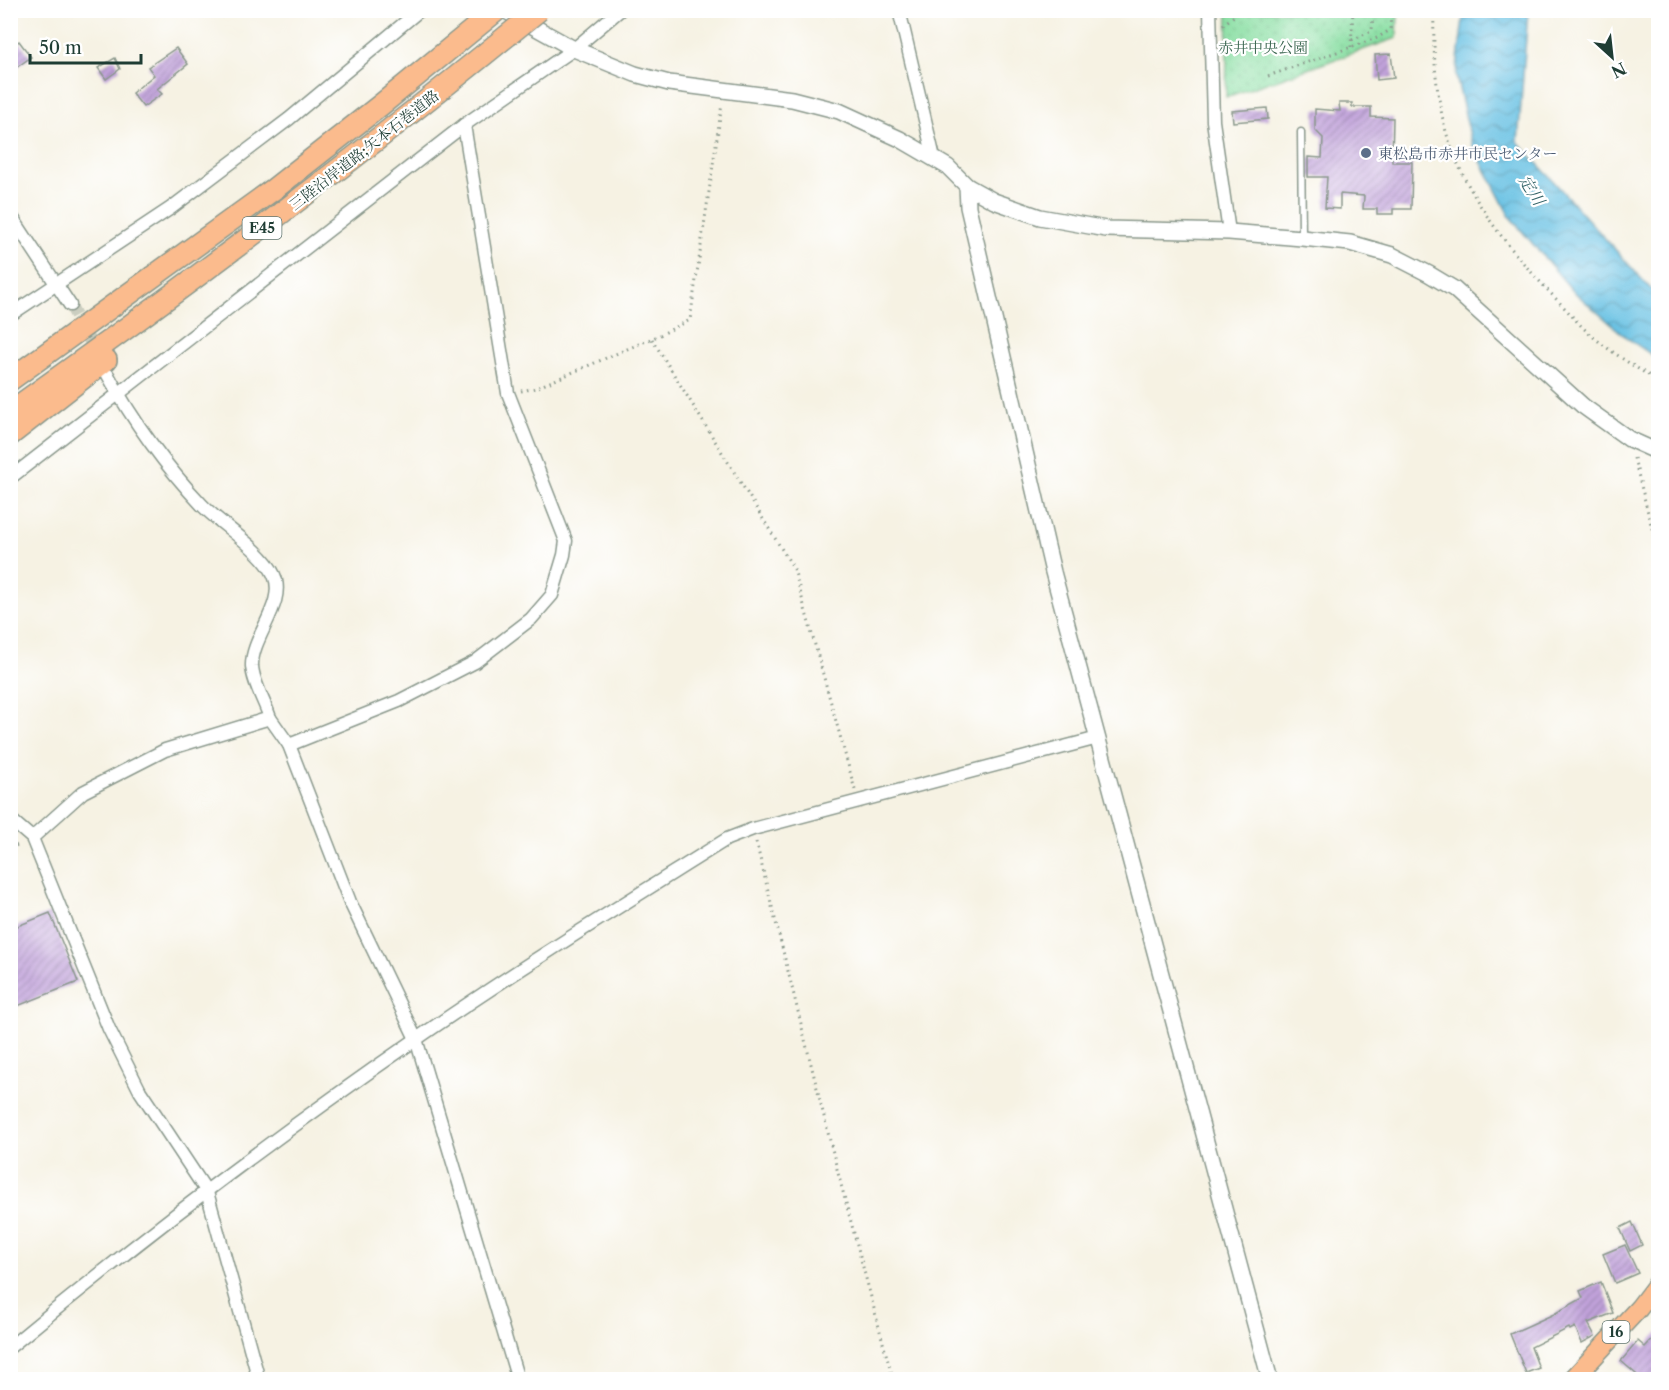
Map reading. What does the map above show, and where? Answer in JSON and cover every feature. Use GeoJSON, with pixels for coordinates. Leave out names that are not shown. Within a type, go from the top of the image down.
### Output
{"type":"FeatureCollection","features":[{"type":"Feature","properties":{"kind":"highway","name":"三陸沿岸道路;矢本石巻道路"},"geometry":{"type":"LineString","coordinates":[[10,412],[165,301],[291,206],[400,123],[539,10]]}},
{"type":"Feature","properties":{"kind":"highway","name":"三陸沿岸道路;矢本石巻道路"},"geometry":{"type":"LineString","coordinates":[[10,381],[274,189],[490,17]]}},
{"type":"Feature","properties":{"kind":"highway"},"geometry":{"type":"LineString","coordinates":[[10,435],[170,310],[291,206]]}},
{"type":"Feature","properties":{"kind":"main road","name":"16"},"geometry":{"type":"LineString","coordinates":[[1572,1380],[1639,1308],[1659,1283]]}},
{"type":"Feature","properties":{"kind":"street"},"geometry":{"type":"LineString","coordinates":[[10,315],[171,208],[289,119],[420,10]]}},
{"type":"Feature","properties":{"kind":"street"},"geometry":{"type":"LineString","coordinates":[[504,10],[574,49],[635,74],[657,80],[792,99],[839,111],[900,139],[948,166],[967,186],[994,201],[1040,217],[1106,229],[1229,232],[1350,243],[1392,255],[1429,273],[1454,289],[1583,406],[1629,439],[1659,452]]}},
{"type":"Feature","properties":{"kind":"street"},"geometry":{"type":"LineString","coordinates":[[10,478],[464,125],[574,49],[620,10]]}},
{"type":"Feature","properties":{"kind":"street"},"geometry":{"type":"LineString","coordinates":[[899,10],[934,158]]}},
{"type":"Feature","properties":{"kind":"street"},"geometry":{"type":"LineString","coordinates":[[1210,10],[1213,121],[1229,232]]}},
{"type":"Feature","properties":{"kind":"street"},"geometry":{"type":"LineString","coordinates":[[289,745],[399,701],[476,662],[531,619],[552,595],[564,555],[566,541],[508,393],[464,125]]}},
{"type":"Feature","properties":{"kind":"street"},"geometry":{"type":"LineString","coordinates":[[967,186],[971,219],[1053,572],[1270,1380]]}},
{"type":"Feature","properties":{"kind":"street"},"geometry":{"type":"LineString","coordinates":[[10,214],[70,305]]}},
{"type":"Feature","properties":{"kind":"street"},"geometry":{"type":"LineString","coordinates":[[108,375],[118,394],[167,464],[203,506],[267,563],[275,576],[277,588],[273,604],[254,652],[252,667],[270,718],[289,745],[350,902],[416,1039],[518,1380]]}},
{"type":"Feature","properties":{"kind":"street"},"geometry":{"type":"LineString","coordinates":[[32,838],[83,792],[165,750],[270,718]]}},
{"type":"Feature","properties":{"kind":"street"},"geometry":{"type":"LineString","coordinates":[[10,1347],[207,1192],[416,1039],[727,839],[753,829],[1098,738]]}},
{"type":"Feature","properties":{"kind":"street"},"geometry":{"type":"LineString","coordinates":[[10,819],[32,838],[109,1029],[140,1091],[207,1192],[259,1380]]}},
{"type":"Feature","properties":{"kind":"lane"},"geometry":{"type":"LineString","coordinates":[[1301,132],[1302,238]]}},
{"type":"Feature","properties":{"kind":"path"},"geometry":{"type":"LineString","coordinates":[[1210,36],[1241,10]]}},
{"type":"Feature","properties":{"kind":"path"},"geometry":{"type":"LineString","coordinates":[[1351,47],[1353,10]]}},
{"type":"Feature","properties":{"kind":"path"},"geometry":{"type":"LineString","coordinates":[[1352,40],[1372,31],[1373,10]]}},
{"type":"Feature","properties":{"kind":"path"},"geometry":{"type":"LineString","coordinates":[[1268,76],[1377,38],[1390,30],[1391,10]]}},
{"type":"Feature","properties":{"kind":"path"},"geometry":{"type":"LineString","coordinates":[[1434,10],[1433,54],[1438,95],[1445,126],[1472,194],[1523,264],[1590,334],[1627,362],[1659,381]]}},
{"type":"Feature","properties":{"kind":"path"},"geometry":{"type":"LineString","coordinates":[[508,393],[536,388],[652,339],[690,320],[725,89]]}},
{"type":"Feature","properties":{"kind":"path"},"geometry":{"type":"LineString","coordinates":[[652,339],[794,569],[858,801]]}},
{"type":"Feature","properties":{"kind":"path"},"geometry":{"type":"LineString","coordinates":[[1629,439],[1659,552]]}},
{"type":"Feature","properties":{"kind":"path"},"geometry":{"type":"LineString","coordinates":[[753,829],[838,1173],[893,1380]]}},
{"type":"Feature","properties":{"kind":"green space","name":"赤井中央公園"},"geometry":{"type":"Polygon","coordinates":[[[1228,11],[1398,11],[1397,38],[1226,97],[1228,11]]]}},
{"type":"Feature","properties":{"kind":"water","name":"定川"},"geometry":{"type":"Polygon","coordinates":[[[1464,11],[1528,11],[1518,142],[1658,297],[1658,359],[1627,338],[1572,290],[1510,217],[1472,144],[1456,76],[1464,11]]]}},
{"type":"Feature","properties":{"kind":"building"},"geometry":{"type":"Polygon","coordinates":[[[19,41],[31,57],[10,72],[10,48],[19,41]]]}},
{"type":"Feature","properties":{"kind":"building"},"geometry":{"type":"Polygon","coordinates":[[[176,48],[188,64],[157,89],[162,94],[143,107],[132,93],[154,75],[148,67],[176,48]]]}},
{"type":"Feature","properties":{"kind":"building"},"geometry":{"type":"Polygon","coordinates":[[[1391,54],[1394,78],[1377,80],[1375,55],[1391,54]]]}},
{"type":"Feature","properties":{"kind":"building"},"geometry":{"type":"Polygon","coordinates":[[[115,58],[120,69],[106,79],[98,68],[115,58]]]}},
{"type":"Feature","properties":{"kind":"building"},"geometry":{"type":"Polygon","coordinates":[[[1339,103],[1352,103],[1352,107],[1371,107],[1371,117],[1393,118],[1392,162],[1412,162],[1411,209],[1393,209],[1393,214],[1377,214],[1377,209],[1363,209],[1364,196],[1340,194],[1340,209],[1325,208],[1327,177],[1308,177],[1308,157],[1322,158],[1323,138],[1315,130],[1315,109],[1340,111],[1339,103]]]}},
{"type":"Feature","properties":{"kind":"building"},"geometry":{"type":"Polygon","coordinates":[[[1267,108],[1268,119],[1233,122],[1232,111],[1267,108]]]}},
{"type":"Feature","properties":{"kind":"building"},"geometry":{"type":"Polygon","coordinates":[[[50,913],[78,982],[10,1009],[10,929],[50,913]]]}},
{"type":"Feature","properties":{"kind":"building"},"geometry":{"type":"Polygon","coordinates":[[[1632,1222],[1642,1245],[1630,1251],[1620,1228],[1632,1222]]]}},
{"type":"Feature","properties":{"kind":"building"},"geometry":{"type":"Polygon","coordinates":[[[1625,1245],[1638,1273],[1615,1283],[1603,1254],[1625,1245]]]}},
{"type":"Feature","properties":{"kind":"building"},"geometry":{"type":"Polygon","coordinates":[[[1601,1282],[1613,1313],[1588,1323],[1595,1336],[1582,1343],[1575,1327],[1570,1330],[1569,1328],[1531,1347],[1539,1368],[1526,1373],[1510,1334],[1583,1298],[1580,1291],[1601,1282]]]}},
{"type":"Feature","properties":{"kind":"building"},"geometry":{"type":"Polygon","coordinates":[[[1659,1332],[1659,1380],[1643,1380],[1621,1361],[1638,1341],[1645,1347],[1659,1332]]]}},
{"type":"Feature","properties":{"kind":"tunnel"},"geometry":{"type":"LineString","coordinates":[[70,305],[98,356]]}},
{"type":"Feature","properties":{"kind":"place","name":"東松島市赤井市民センター"},"geometry":{"type":"Point","coordinates":[1366,153]}}]}
